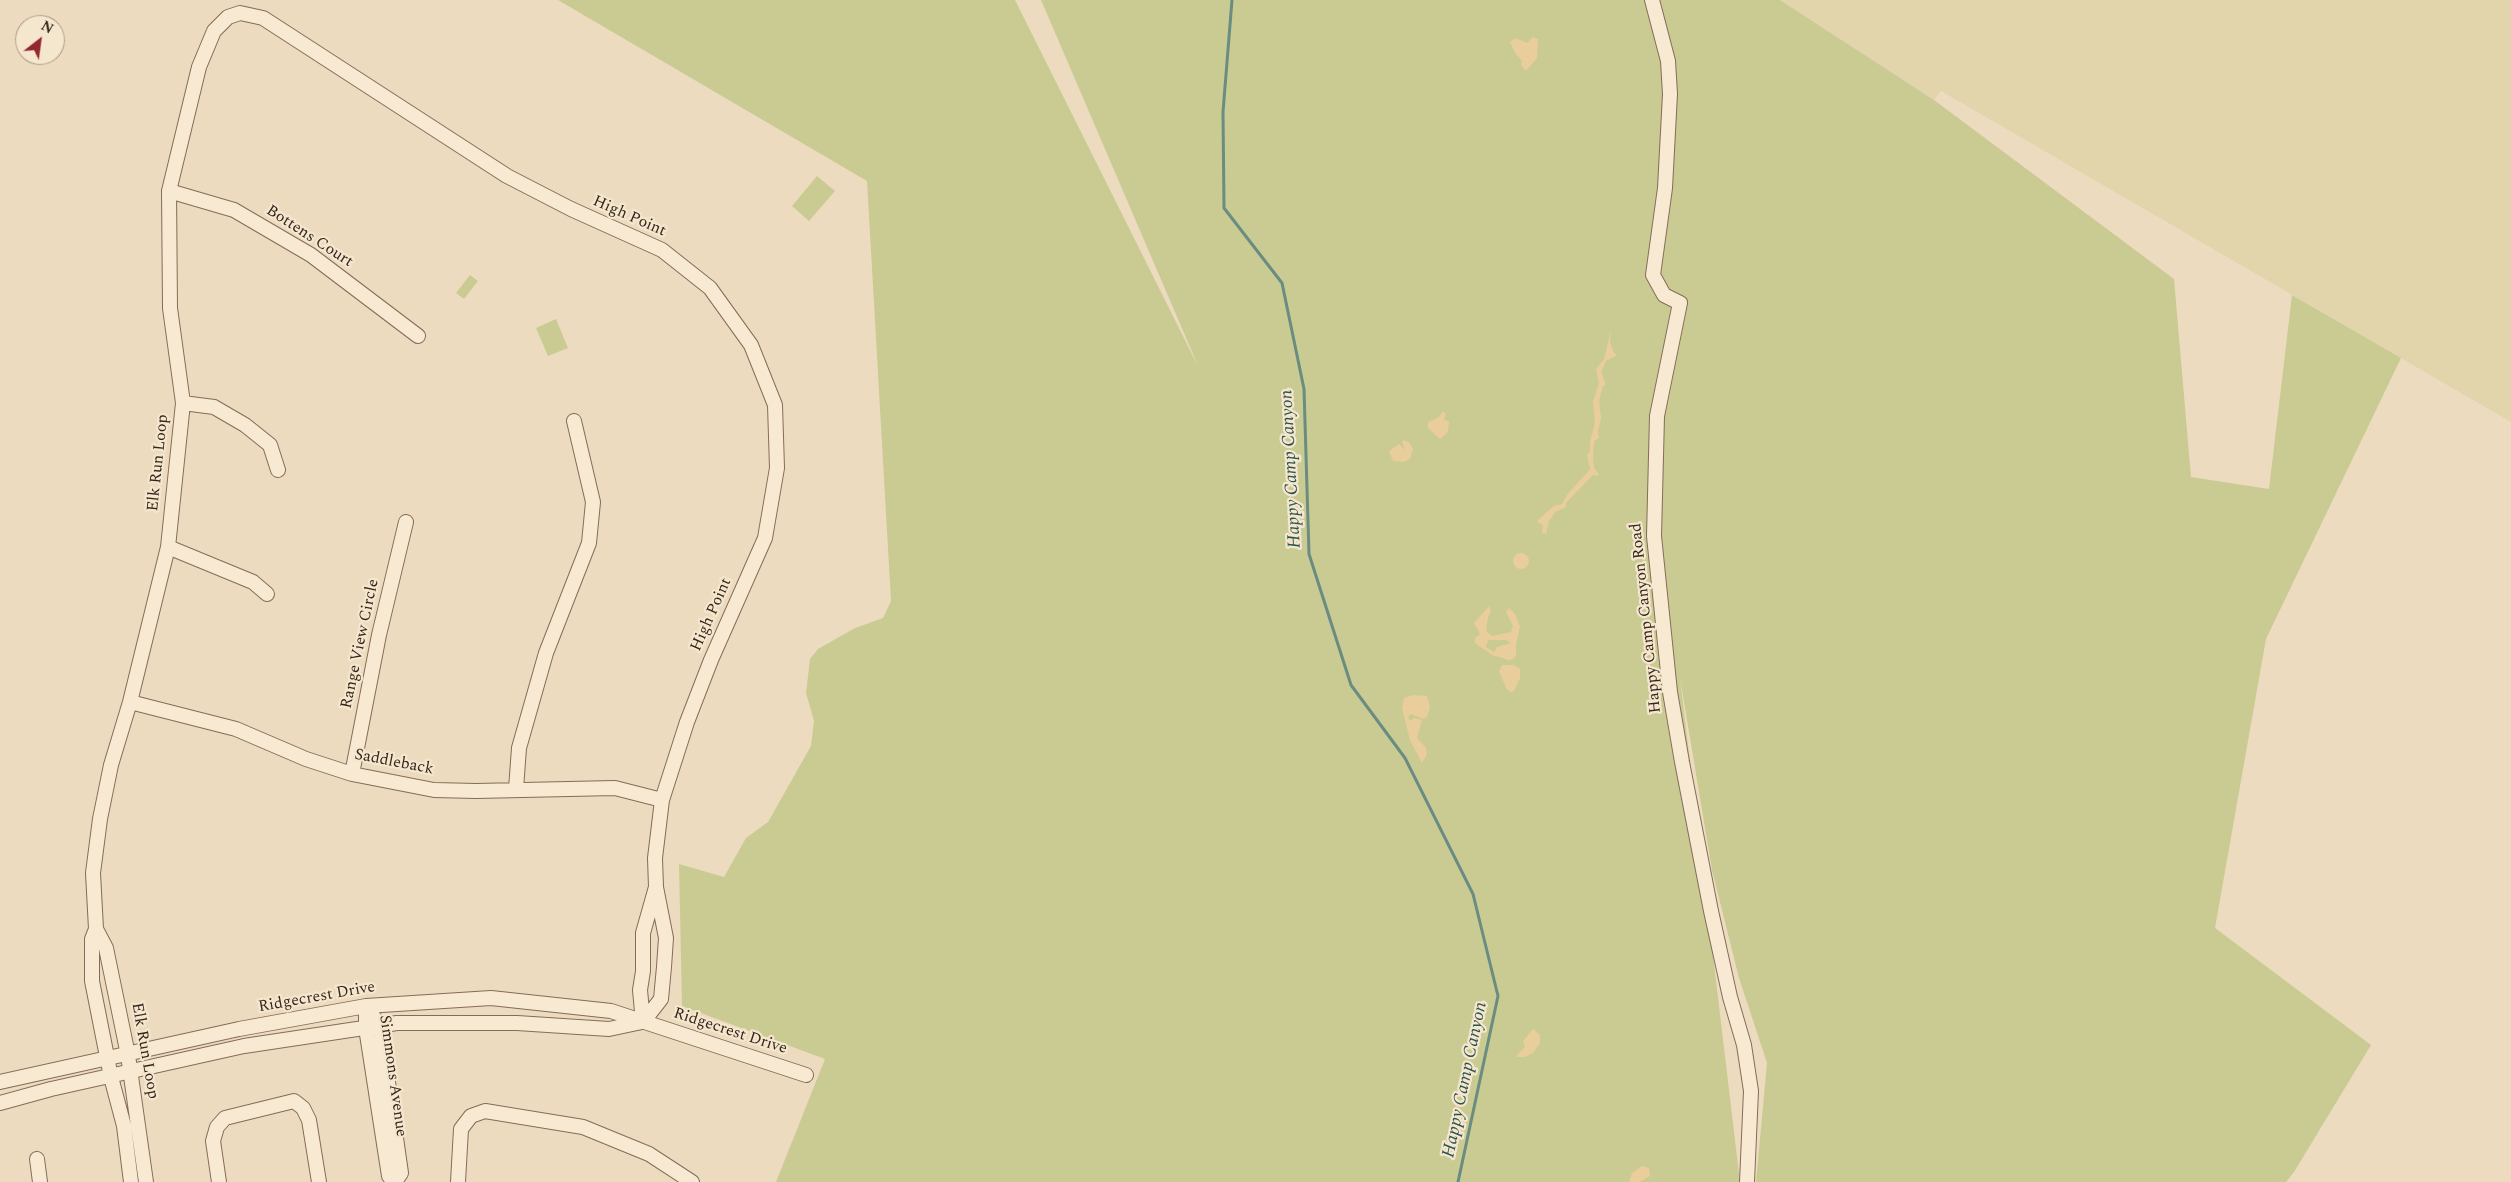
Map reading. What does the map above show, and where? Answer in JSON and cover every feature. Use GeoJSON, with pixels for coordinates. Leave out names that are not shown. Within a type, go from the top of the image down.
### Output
{"type":"FeatureCollection","features":[{"type":"Feature","properties":{"kind":"street","name":"Happy Camp Canyon Road"},"geometry":{"type":"LineString","coordinates":[[1652,0],[1668,62],[1670,94],[1665,188],[1653,275],[1664,295],[1680,303],[1658,416],[1654,536],[1670,692],[1682,762],[1711,911],[1730,997],[1744,1045],[1752,1091],[1747,1182]]}},
{"type":"Feature","properties":{"kind":"street","name":"Elk Run Loop"},"geometry":{"type":"LineString","coordinates":[[131,1182],[124,1126],[107,1060],[92,981],[92,940],[96,929],[93,873],[100,819],[111,765],[130,702],[168,547],[183,403],[170,308],[169,191],[199,66],[214,31],[228,17],[240,13]]}},
{"type":"Feature","properties":{"kind":"street","name":"High Point"},"geometry":{"type":"LineString","coordinates":[[240,13],[264,18],[507,176],[571,209],[662,250],[710,288],[751,345],[775,405],[777,468],[765,538],[711,660],[687,722],[662,800],[655,858],[656,887],[660,903],[662,927],[666,938],[660,1000],[643,1022]]}},
{"type":"Feature","properties":{"kind":"street","name":"Bottens Court"},"geometry":{"type":"LineString","coordinates":[[169,191],[234,210],[311,255],[418,336]]}},
{"type":"Feature","properties":{"kind":"street"},"geometry":{"type":"LineString","coordinates":[[183,403],[214,407],[245,425],[270,445],[278,470]]}},
{"type":"Feature","properties":{"kind":"street"},"geometry":{"type":"LineString","coordinates":[[516,789],[519,748],[546,653],[589,542],[593,502],[574,421]]}},
{"type":"Feature","properties":{"kind":"street","name":"Range View Circle"},"geometry":{"type":"LineString","coordinates":[[352,774],[379,635],[406,522]]}},
{"type":"Feature","properties":{"kind":"street"},"geometry":{"type":"LineString","coordinates":[[168,547],[253,582],[267,594]]}},
{"type":"Feature","properties":{"kind":"street","name":"Saddleback"},"geometry":{"type":"LineString","coordinates":[[130,702],[236,729],[306,759],[352,774],[434,790],[615,788],[662,800]]}},
{"type":"Feature","properties":{"kind":"street","name":"High Point"},"geometry":{"type":"LineString","coordinates":[[643,1022],[640,990],[643,971],[641,949],[656,887]]}},
{"type":"Feature","properties":{"kind":"street"},"geometry":{"type":"LineString","coordinates":[[645,927],[648,924],[662,927]]}},
{"type":"Feature","properties":{"kind":"street","name":"Elk Run Loop"},"geometry":{"type":"LineString","coordinates":[[96,929],[106,948],[132,1072],[146,1182]]}},
{"type":"Feature","properties":{"kind":"street","name":"Ridgecrest Drive"},"geometry":{"type":"LineString","coordinates":[[0,1082],[239,1030],[366,1006],[491,998],[611,1011],[806,1075]]}},
{"type":"Feature","properties":{"kind":"street","name":"Simmons Avenue"},"geometry":{"type":"LineString","coordinates":[[366,1006],[380,1026],[401,1173],[395,1182],[389,1176],[366,1028],[366,1006]]}},
{"type":"Feature","properties":{"kind":"street","name":"Ridgecrest Drive"},"geometry":{"type":"LineString","coordinates":[[0,1103],[51,1089],[244,1046],[397,1023],[517,1023],[609,1029],[643,1022]]}},
{"type":"Feature","properties":{"kind":"street"},"geometry":{"type":"LineString","coordinates":[[219,1182],[213,1140],[217,1127],[225,1118],[294,1101],[303,1108],[309,1120],[319,1182]]}},
{"type":"Feature","properties":{"kind":"street"},"geometry":{"type":"LineString","coordinates":[[458,1182],[461,1128],[471,1116],[485,1111],[583,1127],[649,1154],[692,1182]]}},
{"type":"Feature","properties":{"kind":"street"},"geometry":{"type":"LineString","coordinates":[[36,1159],[40,1182]]}},
{"type":"Feature","properties":{"kind":"shaded area"},"geometry":{"type":"Polygon","coordinates":[[[1780,0],[2511,0],[2511,422],[1941,91],[1934,100],[1780,0]]]}},
{"type":"Feature","properties":{"kind":"green space"},"geometry":{"type":"Polygon","coordinates":[[[558,0],[1015,0],[1199,368],[1041,0],[1780,0],[1934,100],[2174,279],[2191,477],[2269,489],[2292,295],[2401,358],[2266,639],[2215,928],[2371,1045],[2294,1172],[2286,1182],[1756,1182],[1767,1063],[1739,978],[1712,870],[1680,678],[1740,1182],[776,1182],[825,1059],[682,1006],[679,864],[724,877],[746,838],[768,822],[811,746],[814,721],[806,693],[810,659],[818,649],[855,628],[883,618],[891,601],[867,181],[558,0]]]}},
{"type":"Feature","properties":{"kind":"green space"},"geometry":{"type":"Polygon","coordinates":[[[817,176],[835,191],[809,221],[792,206],[817,176]]]}},
{"type":"Feature","properties":{"kind":"green space"},"geometry":{"type":"Polygon","coordinates":[[[470,275],[478,281],[464,299],[456,293],[470,275]]]}},
{"type":"Feature","properties":{"kind":"green space"},"geometry":{"type":"Polygon","coordinates":[[[556,319],[568,348],[548,356],[536,328],[556,319]]]}},
{"type":"Feature","properties":{"kind":"sand"},"geometry":{"type":"Polygon","coordinates":[[[1533,37],[1538,39],[1537,58],[1526,71],[1510,42],[1515,38],[1527,43],[1533,37]]]}},
{"type":"Feature","properties":{"kind":"sand"},"geometry":{"type":"Polygon","coordinates":[[[1611,330],[1610,342],[1614,353],[1617,355],[1606,361],[1601,372],[1606,385],[1603,386],[1599,401],[1601,418],[1598,431],[1599,438],[1594,441],[1593,458],[1594,468],[1599,474],[1597,476],[1593,475],[1585,483],[1566,503],[1566,507],[1555,512],[1549,521],[1546,534],[1542,533],[1543,525],[1537,522],[1540,518],[1554,506],[1562,504],[1567,495],[1590,469],[1587,455],[1590,452],[1590,441],[1595,423],[1593,401],[1599,384],[1596,369],[1604,359],[1611,330]]]}},
{"type":"Feature","properties":{"kind":"sand"},"geometry":{"type":"Polygon","coordinates":[[[1443,411],[1446,414],[1444,419],[1449,422],[1448,432],[1440,439],[1428,428],[1428,422],[1439,417],[1443,411]]]}},
{"type":"Feature","properties":{"kind":"sand"},"geometry":{"type":"Polygon","coordinates":[[[1403,440],[1409,442],[1413,449],[1410,459],[1404,462],[1393,461],[1389,451],[1399,444],[1405,450],[1403,440]]]}},
{"type":"Feature","properties":{"kind":"sand"},"geometry":{"type":"Polygon","coordinates":[[[1521,553],[1529,561],[1521,569],[1513,561],[1521,553]]]}},
{"type":"Feature","properties":{"kind":"sand"},"geometry":{"type":"Polygon","coordinates":[[[1489,606],[1491,612],[1488,617],[1486,631],[1492,636],[1511,632],[1513,626],[1506,612],[1509,608],[1515,614],[1520,627],[1516,644],[1516,656],[1509,660],[1492,655],[1475,643],[1475,638],[1480,634],[1474,623],[1489,606]],[[1488,640],[1486,647],[1494,652],[1497,647],[1511,643],[1506,640],[1488,640]]]}},
{"type":"Feature","properties":{"kind":"sand"},"geometry":{"type":"Polygon","coordinates":[[[1502,665],[1514,665],[1520,669],[1520,678],[1514,691],[1510,692],[1506,688],[1499,671],[1502,665]]]}},
{"type":"Feature","properties":{"kind":"sand"},"geometry":{"type":"Polygon","coordinates":[[[1413,695],[1427,696],[1430,707],[1427,717],[1423,719],[1411,714],[1408,717],[1410,721],[1414,718],[1422,720],[1417,738],[1426,748],[1427,754],[1422,763],[1410,740],[1402,708],[1404,698],[1413,695]]]}},
{"type":"Feature","properties":{"kind":"sand"},"geometry":{"type":"Polygon","coordinates":[[[1533,1029],[1540,1035],[1540,1043],[1533,1053],[1525,1057],[1517,1057],[1525,1047],[1523,1041],[1533,1029]]]}},
{"type":"Feature","properties":{"kind":"sand"},"geometry":{"type":"Polygon","coordinates":[[[1642,1166],[1649,1168],[1650,1176],[1640,1182],[1629,1182],[1632,1173],[1642,1166]]]}},
{"type":"Feature","properties":{"kind":"waterway","name":"Happy Camp Canyon"},"geometry":{"type":"LineString","coordinates":[[1232,0],[1223,112],[1224,208],[1282,283],[1304,389],[1309,554],[1351,685],[1405,758],[1473,894],[1498,996],[1458,1182]]}}]}
